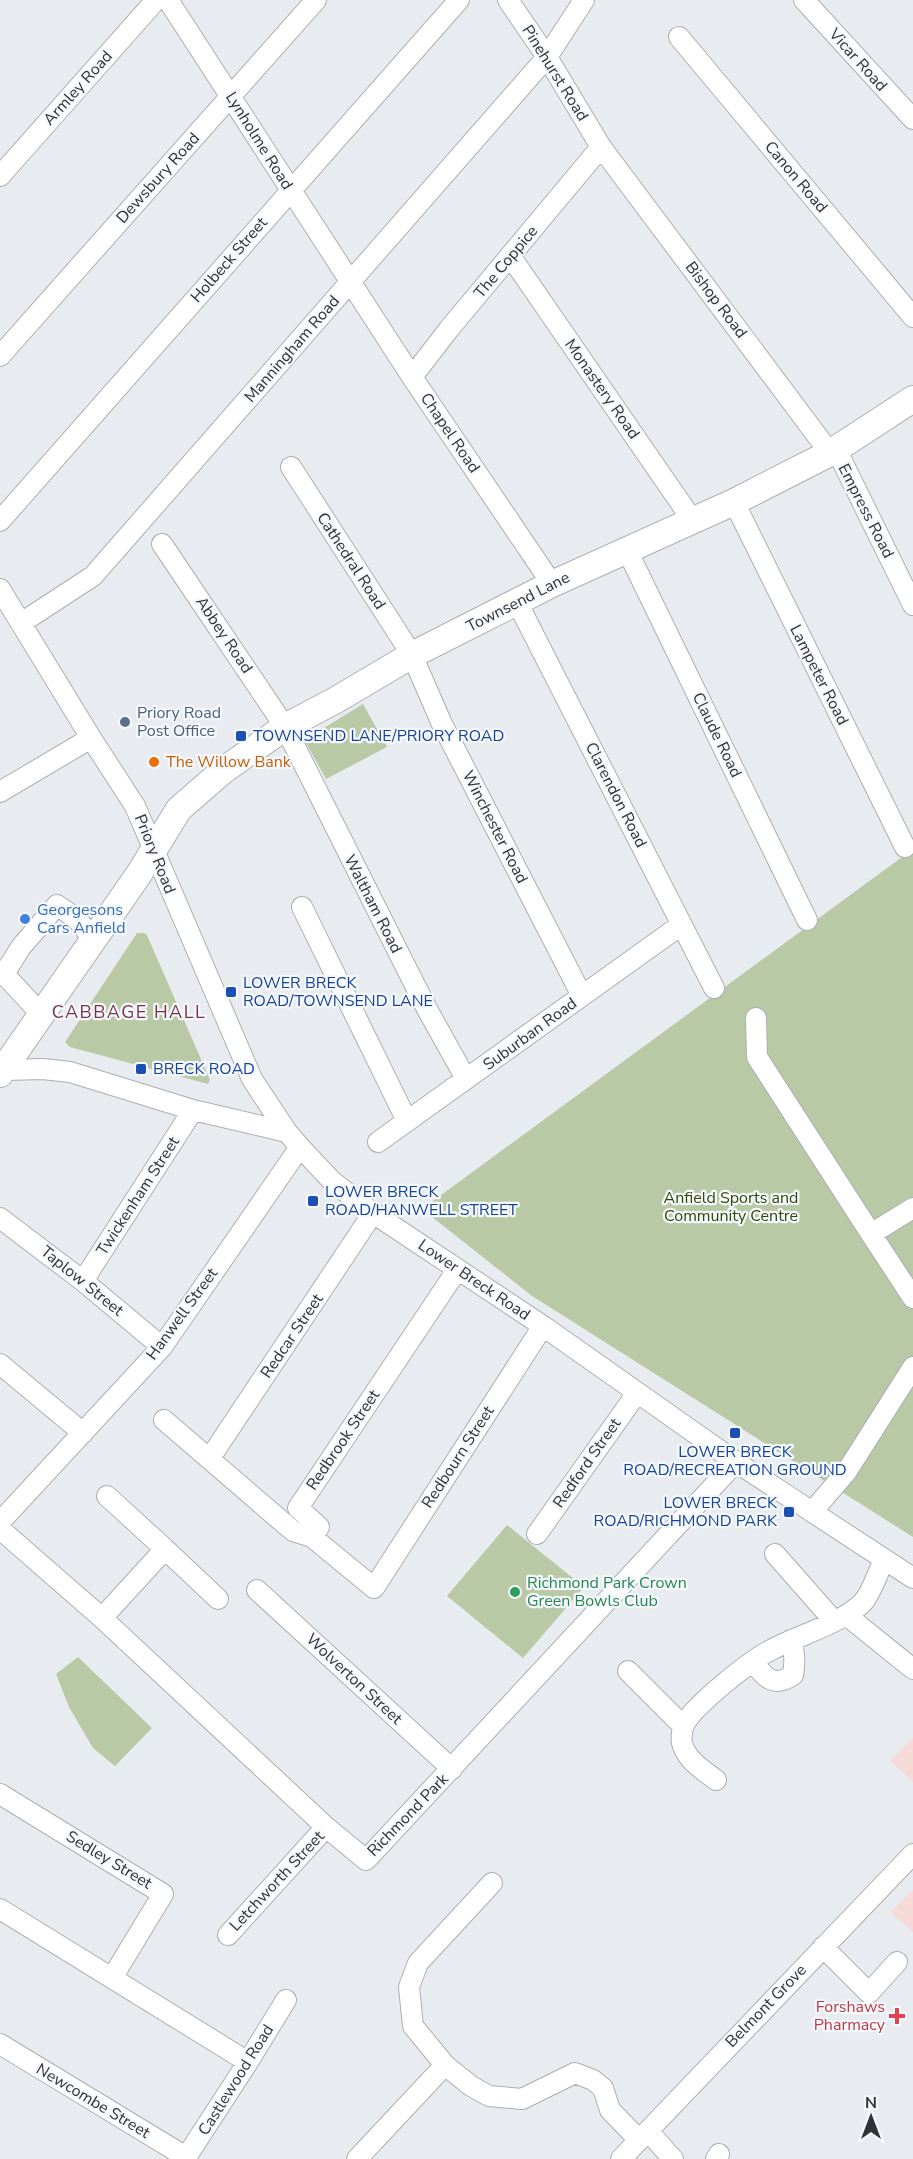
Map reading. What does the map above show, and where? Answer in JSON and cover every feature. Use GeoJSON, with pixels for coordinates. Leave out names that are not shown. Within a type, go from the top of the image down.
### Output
{"type":"FeatureCollection","features":[{"type":"Feature","properties":{"kind":"main road","name":"Townsend Lane"},"geometry":{"type":"LineString","coordinates":[[154,848],[179,810],[224,770],[285,727],[412,655],[552,584],[734,502],[833,451],[913,399]]}},
{"type":"Feature","properties":{"kind":"main road"},"geometry":{"type":"LineString","coordinates":[[2,1072],[139,874],[154,848]]}},
{"type":"Feature","properties":{"kind":"street","name":"Armley Road"},"geometry":{"type":"LineString","coordinates":[[0,176],[156,0]]}},
{"type":"Feature","properties":{"kind":"street","name":"Lynholme Road"},"geometry":{"type":"LineString","coordinates":[[168,0],[350,282]]}},
{"type":"Feature","properties":{"kind":"street","name":"Dewsbury Road"},"geometry":{"type":"LineString","coordinates":[[0,356],[316,0]]}},
{"type":"Feature","properties":{"kind":"street","name":"Holbeck Street"},"geometry":{"type":"LineString","coordinates":[[0,521],[459,0]]}},
{"type":"Feature","properties":{"kind":"street","name":"Pinehurst Road"},"geometry":{"type":"LineString","coordinates":[[508,0],[547,57],[601,147]]}},
{"type":"Feature","properties":{"kind":"street","name":"Manningham Road"},"geometry":{"type":"LineString","coordinates":[[21,624],[93,576],[547,57],[584,0]]}},
{"type":"Feature","properties":{"kind":"street","name":"Vicar Road"},"geometry":{"type":"LineString","coordinates":[[804,0],[913,119]]}},
{"type":"Feature","properties":{"kind":"street","name":"Canon Road"},"geometry":{"type":"LineString","coordinates":[[680,37],[913,317]]}},
{"type":"Feature","properties":{"kind":"street","name":"The Coppice"},"geometry":{"type":"LineString","coordinates":[[412,377],[449,329],[601,147]]}},
{"type":"Feature","properties":{"kind":"street","name":"Bishop Road"},"geometry":{"type":"LineString","coordinates":[[601,147],[833,451]]}},
{"type":"Feature","properties":{"kind":"street","name":"Monastery Road"},"geometry":{"type":"LineString","coordinates":[[511,257],[693,520]]}},
{"type":"Feature","properties":{"kind":"street","name":"Chapel Road"},"geometry":{"type":"LineString","coordinates":[[350,282],[552,584]]}},
{"type":"Feature","properties":{"kind":"street","name":"Empress Road"},"geometry":{"type":"LineString","coordinates":[[833,451],[906,570],[913,605]]}},
{"type":"Feature","properties":{"kind":"street","name":"Cathedral Road"},"geometry":{"type":"LineString","coordinates":[[291,467],[412,655]]}},
{"type":"Feature","properties":{"kind":"street","name":"Lampeter Road"},"geometry":{"type":"LineString","coordinates":[[734,502],[904,848]]}},
{"type":"Feature","properties":{"kind":"street","name":"Abbey Road"},"geometry":{"type":"LineString","coordinates":[[162,544],[285,727]]}},
{"type":"Feature","properties":{"kind":"street","name":"Claude Road"},"geometry":{"type":"LineString","coordinates":[[627,550],[807,920]]}},
{"type":"Feature","properties":{"kind":"street","name":"Priory Road"},"geometry":{"type":"LineString","coordinates":[[0,589],[135,806],[239,1052],[252,1079],[293,1140]]}},
{"type":"Feature","properties":{"kind":"street","name":"Clarendon Road"},"geometry":{"type":"LineString","coordinates":[[517,602],[714,988]]}},
{"type":"Feature","properties":{"kind":"street","name":"Winchester Road"},"geometry":{"type":"LineString","coordinates":[[412,655],[442,724],[582,996]]}},
{"type":"Feature","properties":{"kind":"street","name":"Waltham Road"},"geometry":{"type":"LineString","coordinates":[[285,727],[416,988],[465,1079]]}},
{"type":"Feature","properties":{"kind":"street"},"geometry":{"type":"LineString","coordinates":[[0,792],[91,738]]}},
{"type":"Feature","properties":{"kind":"street"},"geometry":{"type":"LineString","coordinates":[[42,1015],[4,974],[21,947],[57,905],[77,920],[94,940]]}},
{"type":"Feature","properties":{"kind":"street"},"geometry":{"type":"LineString","coordinates":[[302,907],[407,1121]]}},
{"type":"Feature","properties":{"kind":"street","name":"Suburban Road"},"geometry":{"type":"LineString","coordinates":[[378,1142],[681,925]]}},
{"type":"Feature","properties":{"kind":"street"},"geometry":{"type":"LineString","coordinates":[[756,1018],[757,1057],[913,1298]]}},
{"type":"Feature","properties":{"kind":"street"},"geometry":{"type":"LineString","coordinates":[[2,1072],[43,1069],[70,1072],[293,1140]]}},
{"type":"Feature","properties":{"kind":"street","name":"Twickenham Street"},"geometry":{"type":"LineString","coordinates":[[83,1281],[193,1110]]}},
{"type":"Feature","properties":{"kind":"street","name":"Lower Breck Road"},"geometry":{"type":"LineString","coordinates":[[293,1140],[333,1182],[373,1213],[543,1326],[736,1462],[913,1578]]}},
{"type":"Feature","properties":{"kind":"street","name":"Hanwell Street"},"geometry":{"type":"LineString","coordinates":[[2,1534],[83,1433],[162,1347],[293,1140]]}},
{"type":"Feature","properties":{"kind":"street"},"geometry":{"type":"LineString","coordinates":[[870,1234],[913,1208]]}},
{"type":"Feature","properties":{"kind":"street","name":"Redcar Street"},"geometry":{"type":"LineString","coordinates":[[210,1458],[373,1213]]}},
{"type":"Feature","properties":{"kind":"street","name":"Taplow Street"},"geometry":{"type":"LineString","coordinates":[[0,1218],[83,1281],[162,1347]]}},
{"type":"Feature","properties":{"kind":"street","name":"Redbrook Street"},"geometry":{"type":"LineString","coordinates":[[312,1537],[319,1527],[297,1508],[457,1270]]}},
{"type":"Feature","properties":{"kind":"street","name":"Redbourn Street"},"geometry":{"type":"LineString","coordinates":[[312,1537],[374,1588],[543,1326]]}},
{"type":"Feature","properties":{"kind":"street"},"geometry":{"type":"LineString","coordinates":[[0,1364],[83,1433]]}},
{"type":"Feature","properties":{"kind":"street"},"geometry":{"type":"LineString","coordinates":[[812,1512],[847,1471],[913,1367]]}},
{"type":"Feature","properties":{"kind":"street","name":"Redford Street"},"geometry":{"type":"LineString","coordinates":[[537,1534],[637,1393]]}},
{"type":"Feature","properties":{"kind":"street"},"geometry":{"type":"LineString","coordinates":[[164,1420],[293,1531],[312,1537]]}},
{"type":"Feature","properties":{"kind":"street","name":"Richmond Park"},"geometry":{"type":"LineString","coordinates":[[2,1534],[102,1618],[326,1827],[366,1860],[736,1462]]}},
{"type":"Feature","properties":{"kind":"street"},"geometry":{"type":"LineString","coordinates":[[107,1496],[218,1599]]}},
{"type":"Feature","properties":{"kind":"street"},"geometry":{"type":"LineString","coordinates":[[102,1618],[165,1550]]}},
{"type":"Feature","properties":{"kind":"street"},"geometry":{"type":"LineString","coordinates":[[775,1554],[840,1618],[913,1670]]}},
{"type":"Feature","properties":{"kind":"street"},"geometry":{"type":"LineString","coordinates":[[716,1780],[694,1763],[685,1751],[681,1740],[683,1726],[695,1711],[722,1686],[769,1650],[840,1618],[865,1600],[884,1559]]}},
{"type":"Feature","properties":{"kind":"street","name":"Wolverton Street"},"geometry":{"type":"LineString","coordinates":[[257,1590],[452,1769]]}},
{"type":"Feature","properties":{"kind":"street"},"geometry":{"type":"LineString","coordinates":[[753,1662],[762,1675],[774,1681],[784,1682],[793,1675],[794,1670],[795,1653],[790,1640]]}},
{"type":"Feature","properties":{"kind":"street"},"geometry":{"type":"LineString","coordinates":[[628,1671],[683,1726]]}},
{"type":"Feature","properties":{"kind":"street","name":"Sedley Street"},"geometry":{"type":"LineString","coordinates":[[0,1794],[163,1894],[112,1978]]}},
{"type":"Feature","properties":{"kind":"street","name":"Letchworth Street"},"geometry":{"type":"LineString","coordinates":[[228,1935],[326,1827]]}},
{"type":"Feature","properties":{"kind":"street","name":"Belmont Grove"},"geometry":{"type":"LineString","coordinates":[[621,2159],[913,1854]]}},
{"type":"Feature","properties":{"kind":"street"},"geometry":{"type":"LineString","coordinates":[[492,1883],[418,1963],[409,1987],[413,2026],[445,2066],[471,2086],[489,2096],[506,2099],[522,2098],[533,2095],[556,2080],[575,2073],[593,2080],[603,2088],[610,2110],[673,2159]]}},
{"type":"Feature","properties":{"kind":"street"},"geometry":{"type":"LineString","coordinates":[[0,1909],[248,2062]]}},
{"type":"Feature","properties":{"kind":"street"},"geometry":{"type":"LineString","coordinates":[[823,1947],[869,1994],[897,1962]]}},
{"type":"Feature","properties":{"kind":"street","name":"Castlewood Road"},"geometry":{"type":"LineString","coordinates":[[185,2158],[286,2000]]}},
{"type":"Feature","properties":{"kind":"street","name":"Newcombe Street"},"geometry":{"type":"LineString","coordinates":[[0,2044],[185,2158]]}},
{"type":"Feature","properties":{"kind":"street"},"geometry":{"type":"LineString","coordinates":[[357,2159],[445,2066]]}},
{"type":"Feature","properties":{"kind":"shaded area"},"geometry":{"type":"Polygon","coordinates":[[[913,1738],[913,1782],[890,1761],[913,1738]]]}},
{"type":"Feature","properties":{"kind":"shaded area"},"geometry":{"type":"Polygon","coordinates":[[[913,1890],[913,1932],[890,1912],[913,1890]]]}},
{"type":"Feature","properties":{"kind":"green space"},"geometry":{"type":"Polygon","coordinates":[[[363,704],[387,747],[326,779],[306,743],[311,736],[363,704]]]}},
{"type":"Feature","properties":{"kind":"green space","name":"Anfield Sports and Community Centre"},"geometry":{"type":"Polygon","coordinates":[[[913,849],[913,1537],[532,1296],[422,1209],[913,849]]]}},
{"type":"Feature","properties":{"kind":"green space"},"geometry":{"type":"Polygon","coordinates":[[[137,933],[147,935],[210,1080],[208,1084],[70,1047],[65,1042],[137,933]]]}},
{"type":"Feature","properties":{"kind":"green space","name":"Richmond Park Crown Green Bowls Club"},"geometry":{"type":"Polygon","coordinates":[[[507,1525],[584,1587],[523,1658],[447,1596],[507,1525]]]}},
{"type":"Feature","properties":{"kind":"green space"},"geometry":{"type":"Polygon","coordinates":[[[78,1657],[152,1728],[115,1766],[93,1748],[69,1707],[56,1674],[78,1657]]]}},
{"type":"Feature","properties":{"kind":"place","name":"Priory Road Post Office"},"geometry":{"type":"Point","coordinates":[125,722]}},
{"type":"Feature","properties":{"kind":"place","name":"TOWNSEND LANE/PRIORY ROAD"},"geometry":{"type":"Point","coordinates":[241,736]}},
{"type":"Feature","properties":{"kind":"place","name":"The Willow Bank"},"geometry":{"type":"Point","coordinates":[154,762]}},
{"type":"Feature","properties":{"kind":"place","name":"Georgesons Cars Anfield"},"geometry":{"type":"Point","coordinates":[25,919]}},
{"type":"Feature","properties":{"kind":"place","name":"LOWER BRECK ROAD/TOWNSEND LANE"},"geometry":{"type":"Point","coordinates":[231,992]}},
{"type":"Feature","properties":{"kind":"place","name":"BRECK ROAD"},"geometry":{"type":"Point","coordinates":[141,1069]}},
{"type":"Feature","properties":{"kind":"place","name":"LOWER BRECK ROAD/HANWELL STREET"},"geometry":{"type":"Point","coordinates":[313,1201]}},
{"type":"Feature","properties":{"kind":"place","name":"LOWER BRECK ROAD/RECREATION GROUND"},"geometry":{"type":"Point","coordinates":[735,1433]}},
{"type":"Feature","properties":{"kind":"place","name":"LOWER BRECK ROAD/RICHMOND PARK"},"geometry":{"type":"Point","coordinates":[789,1512]}},
{"type":"Feature","properties":{"kind":"place","name":"Richmond Park Crown Green Bowls Club"},"geometry":{"type":"Point","coordinates":[515,1592]}},
{"type":"Feature","properties":{"kind":"place","name":"Forshaws Pharmacy"},"geometry":{"type":"Point","coordinates":[897,2016]}},
{"type":"Feature","properties":{"kind":"district","name":"CABBAGE HALL"},"geometry":{"type":"Point","coordinates":[129,1012]}}]}
